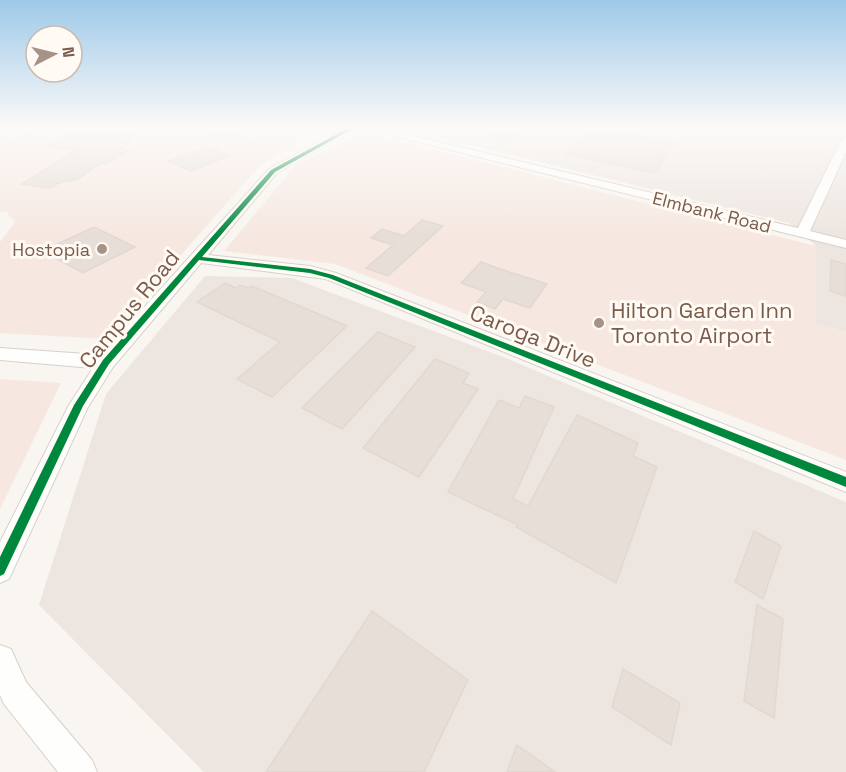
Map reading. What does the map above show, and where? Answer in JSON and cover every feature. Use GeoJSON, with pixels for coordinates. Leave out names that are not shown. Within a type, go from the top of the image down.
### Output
{"type":"FeatureCollection","features":[{"type":"Feature","properties":{"kind":"street","name":"Campus Road"},"geometry":{"type":"LineString","coordinates":[[0,570],[79,405],[106,362],[273,171],[286,164]]}},
{"type":"Feature","properties":{"kind":"street","name":"Elmbank Road"},"geometry":{"type":"LineString","coordinates":[[516,164],[846,244]]}},
{"type":"Feature","properties":{"kind":"street"},"geometry":{"type":"LineString","coordinates":[[802,233],[835,164]]}},
{"type":"Feature","properties":{"kind":"street","name":"Caroga Drive"},"geometry":{"type":"LineString","coordinates":[[196,258],[310,271],[331,276],[846,482]]}},
{"type":"Feature","properties":{"kind":"street"},"geometry":{"type":"LineString","coordinates":[[0,354],[106,362]]}},
{"type":"Feature","properties":{"kind":"street"},"geometry":{"type":"LineString","coordinates":[[0,660],[15,693],[80,772]]}},
{"type":"Feature","properties":{"kind":"shaded area"},"geometry":{"type":"Polygon","coordinates":[[[0,164],[261,164],[107,339],[0,333],[0,242],[15,222],[6,212],[0,212],[0,164]]]}},
{"type":"Feature","properties":{"kind":"shaded area"},"geometry":{"type":"Polygon","coordinates":[[[299,164],[491,164],[816,246],[816,323],[846,332],[846,460],[335,264],[224,251],[299,164]]]}},
{"type":"Feature","properties":{"kind":"shaded area"},"geometry":{"type":"Polygon","coordinates":[[[548,164],[846,164],[846,332],[816,323],[816,246],[789,223],[548,164]]]}},
{"type":"Feature","properties":{"kind":"shaded area"},"geometry":{"type":"Polygon","coordinates":[[[205,276],[292,278],[503,357],[846,502],[846,772],[204,772],[39,605],[106,394],[205,276]]]}},
{"type":"Feature","properties":{"kind":"shaded area"},"geometry":{"type":"Polygon","coordinates":[[[0,379],[61,383],[0,509],[0,379]]]}},
{"type":"Feature","properties":{"kind":"building"},"geometry":{"type":"Polygon","coordinates":[[[54,164],[100,164],[78,179],[61,182],[50,188],[22,184],[54,164]]]}},
{"type":"Feature","properties":{"kind":"building"},"geometry":{"type":"Polygon","coordinates":[[[175,164],[209,164],[191,171],[175,164]]]}},
{"type":"Feature","properties":{"kind":"building"},"geometry":{"type":"Polygon","coordinates":[[[612,164],[660,164],[654,173],[612,164]]]}},
{"type":"Feature","properties":{"kind":"building"},"geometry":{"type":"Polygon","coordinates":[[[422,220],[443,226],[388,276],[366,268],[393,245],[371,238],[382,229],[404,236],[422,220]]]}},
{"type":"Feature","properties":{"kind":"building"},"geometry":{"type":"Polygon","coordinates":[[[94,227],[135,247],[83,273],[42,251],[94,227]]]}},
{"type":"Feature","properties":{"kind":"building"},"geometry":{"type":"Polygon","coordinates":[[[831,260],[846,264],[846,296],[830,291],[831,260]]]}},
{"type":"Feature","properties":{"kind":"building"},"geometry":{"type":"Polygon","coordinates":[[[481,262],[547,284],[530,308],[503,299],[495,309],[477,302],[486,292],[461,283],[481,262]]]}},
{"type":"Feature","properties":{"kind":"building"},"geometry":{"type":"Polygon","coordinates":[[[225,283],[236,288],[240,285],[249,288],[252,286],[347,326],[272,397],[237,379],[280,342],[197,302],[225,283]]]}},
{"type":"Feature","properties":{"kind":"building"},"geometry":{"type":"Polygon","coordinates":[[[378,332],[415,347],[342,429],[302,408],[378,332]]]}},
{"type":"Feature","properties":{"kind":"building"},"geometry":{"type":"Polygon","coordinates":[[[435,359],[469,373],[463,383],[478,389],[419,477],[363,448],[435,359]]]}},
{"type":"Feature","properties":{"kind":"building"},"geometry":{"type":"Polygon","coordinates":[[[525,396],[554,407],[513,499],[528,506],[577,415],[638,443],[633,456],[657,467],[616,583],[516,527],[518,525],[448,492],[499,400],[519,408],[525,396]]]}},
{"type":"Feature","properties":{"kind":"building"},"geometry":{"type":"Polygon","coordinates":[[[754,531],[781,546],[763,599],[735,582],[754,531]]]}},
{"type":"Feature","properties":{"kind":"building"},"geometry":{"type":"Polygon","coordinates":[[[757,605],[783,619],[774,718],[744,701],[757,605]]]}},
{"type":"Feature","properties":{"kind":"building"},"geometry":{"type":"Polygon","coordinates":[[[372,611],[468,680],[424,772],[266,772],[372,611]]]}},
{"type":"Feature","properties":{"kind":"building"},"geometry":{"type":"Polygon","coordinates":[[[623,669],[680,703],[671,745],[612,707],[623,669]]]}},
{"type":"Feature","properties":{"kind":"building"},"geometry":{"type":"Polygon","coordinates":[[[517,745],[555,772],[507,772],[517,745]]]}},
{"type":"Feature","properties":{"kind":"cycle path"},"geometry":{"type":"LineString","coordinates":[[0,570],[79,405],[106,362],[273,171],[286,164]]}},
{"type":"Feature","properties":{"kind":"cycle path"},"geometry":{"type":"LineString","coordinates":[[196,258],[310,271],[331,276],[846,482]]}},
{"type":"Feature","properties":{"kind":"place","name":"Hostopia"},"geometry":{"type":"Point","coordinates":[102,249]}},
{"type":"Feature","properties":{"kind":"place","name":"Hilton Garden Inn Toronto Airport"},"geometry":{"type":"Point","coordinates":[599,323]}}]}
